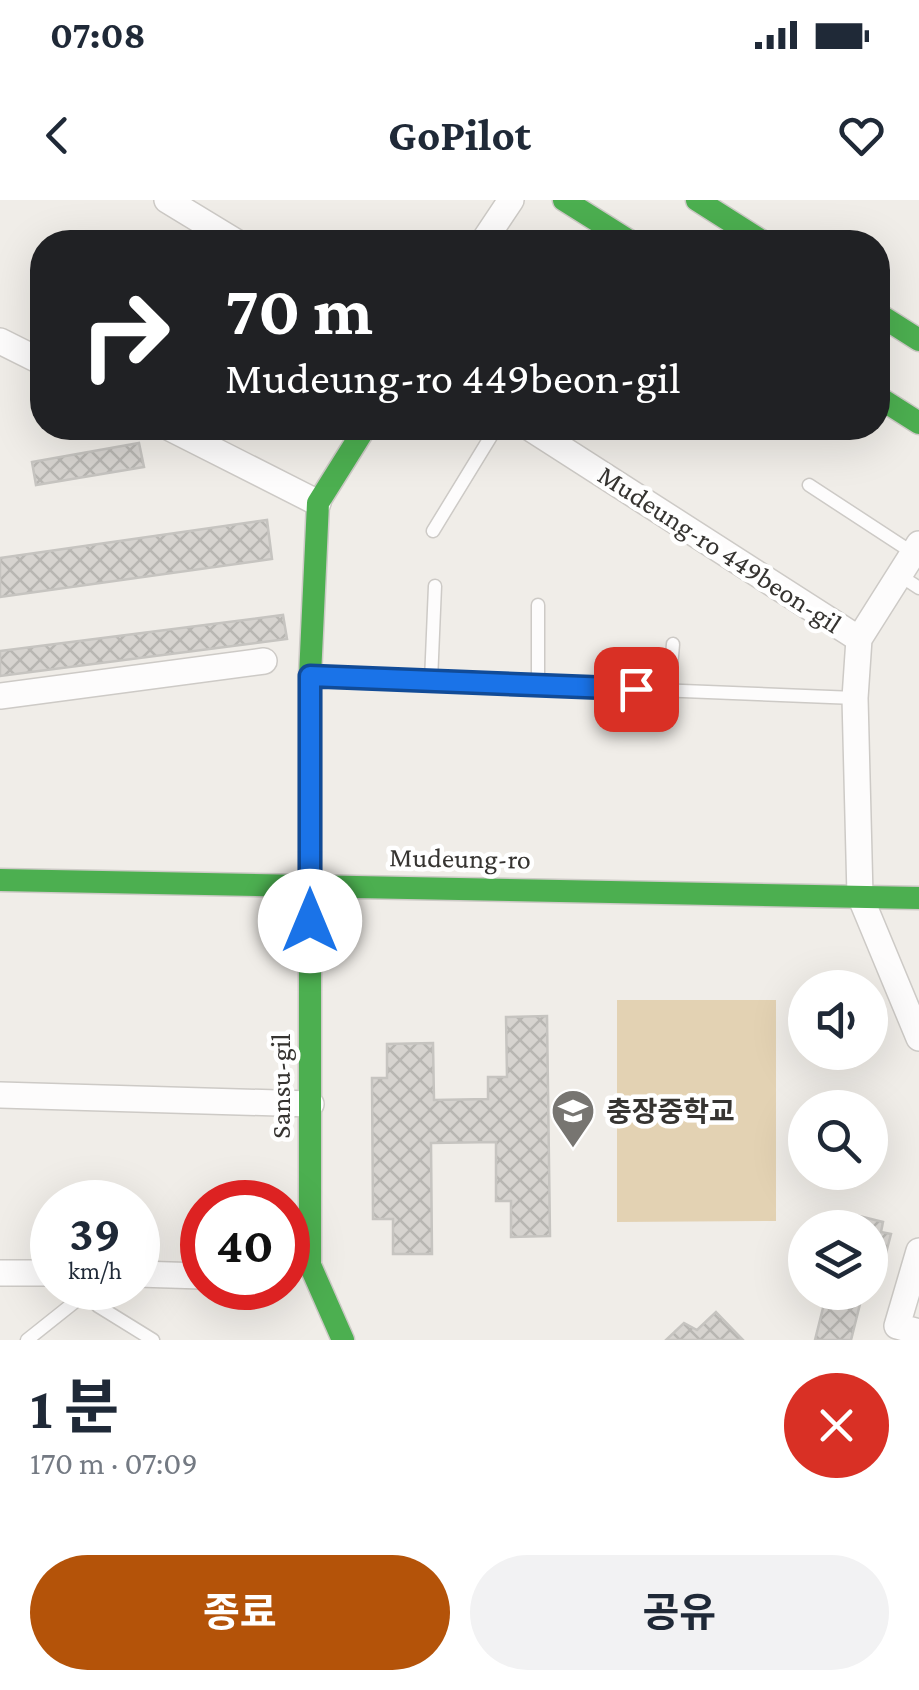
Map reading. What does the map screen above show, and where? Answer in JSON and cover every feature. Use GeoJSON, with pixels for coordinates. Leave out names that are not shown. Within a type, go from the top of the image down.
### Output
{"type":"FeatureCollection","features":[{"type":"Feature","properties":{"kind":"street"},"geometry":{"type":"LineString","coordinates":[[167,200],[216,230]]}},
{"type":"Feature","properties":{"kind":"street"},"geometry":{"type":"LineString","coordinates":[[491,230],[511,200]]}},
{"type":"Feature","properties":{"kind":"street"},"geometry":{"type":"LineString","coordinates":[[564,200],[612,230]]}},
{"type":"Feature","properties":{"kind":"street"},"geometry":{"type":"LineString","coordinates":[[696,200],[744,230]]}},
{"type":"Feature","properties":{"kind":"street"},"geometry":{"type":"LineString","coordinates":[[890,322],[919,340]]}},
{"type":"Feature","properties":{"kind":"street"},"geometry":{"type":"LineString","coordinates":[[0,341],[30,356]]}},
{"type":"Feature","properties":{"kind":"street"},"geometry":{"type":"LineString","coordinates":[[890,405],[919,423]]}},
{"type":"Feature","properties":{"kind":"street"},"geometry":{"type":"LineString","coordinates":[[194,440],[318,503],[357,440]]}},
{"type":"Feature","properties":{"kind":"street","name":"Mudeung-ro 449beon-gil"},"geometry":{"type":"LineString","coordinates":[[549,440],[859,639]]}},
{"type":"Feature","properties":{"kind":"street","name":"Sansu-gil"},"geometry":{"type":"LineString","coordinates":[[305,1180],[311,1104],[310,676],[318,503]]}},
{"type":"Feature","properties":{"kind":"street","name":"Mudeung-ro 449beon-gil"},"geometry":{"type":"LineString","coordinates":[[860,896],[855,698],[859,639],[913,565]]}},
{"type":"Feature","properties":{"kind":"street"},"geometry":{"type":"LineString","coordinates":[[0,696],[264,660]]}},
{"type":"Feature","properties":{"kind":"street","name":"Mudeung-ro"},"geometry":{"type":"LineString","coordinates":[[0,880],[919,898]]}},
{"type":"Feature","properties":{"kind":"street"},"geometry":{"type":"LineString","coordinates":[[860,896],[919,1038]]}},
{"type":"Feature","properties":{"kind":"street"},"geometry":{"type":"LineString","coordinates":[[0,1095],[311,1104]]}},
{"type":"Feature","properties":{"kind":"street"},"geometry":{"type":"LineString","coordinates":[[919,1252],[897,1326],[919,1332]]}},
{"type":"Feature","properties":{"kind":"street"},"geometry":{"type":"LineString","coordinates":[[0,1273],[30,1273]]}},
{"type":"Feature","properties":{"kind":"street","name":"Sansu-gil"},"geometry":{"type":"LineString","coordinates":[[310,1286],[344,1340]]}},
{"type":"Feature","properties":{"kind":"lane"},"geometry":{"type":"LineString","coordinates":[[433,531],[489,440]]}},
{"type":"Feature","properties":{"kind":"lane","name":"Mudeung-ro 449beon-gil"},"geometry":{"type":"LineString","coordinates":[[809,485],[913,565]]}},
{"type":"Feature","properties":{"kind":"lane"},"geometry":{"type":"LineString","coordinates":[[431,681],[435,586]]}},
{"type":"Feature","properties":{"kind":"lane"},"geometry":{"type":"LineString","coordinates":[[538,605],[538,685]]}},
{"type":"Feature","properties":{"kind":"lane"},"geometry":{"type":"LineString","coordinates":[[669,690],[673,644]]}},
{"type":"Feature","properties":{"kind":"lane"},"geometry":{"type":"LineString","coordinates":[[310,676],[855,698]]}},
{"type":"Feature","properties":{"kind":"lane"},"geometry":{"type":"LineString","coordinates":[[27,1340],[61,1310]]}},
{"type":"Feature","properties":{"kind":"lane"},"geometry":{"type":"LineString","coordinates":[[104,1310],[153,1340]]}},
{"type":"Feature","properties":{"kind":"shaded area"},"geometry":{"type":"Polygon","coordinates":[[[617,1000],[776,1000],[776,1221],[617,1222],[617,1000]]]}},
{"type":"Feature","properties":{"kind":"building"},"geometry":{"type":"Polygon","coordinates":[[[139,443],[144,467],[36,485],[32,462],[139,443]]]}},
{"type":"Feature","properties":{"kind":"building"},"geometry":{"type":"Polygon","coordinates":[[[267,520],[272,559],[0,597],[0,558],[267,520]]]}},
{"type":"Feature","properties":{"kind":"building"},"geometry":{"type":"Polygon","coordinates":[[[283,615],[287,639],[0,676],[0,651],[283,615]]]}},
{"type":"Feature","properties":{"kind":"building"},"geometry":{"type":"Polygon","coordinates":[[[547,1016],[550,1236],[511,1237],[511,1201],[496,1201],[496,1142],[431,1143],[432,1254],[393,1254],[393,1219],[373,1219],[372,1078],[387,1078],[387,1044],[433,1043],[434,1100],[488,1099],[488,1077],[507,1077],[506,1017],[547,1016]]]}},
{"type":"Feature","properties":{"kind":"building"},"geometry":{"type":"Polygon","coordinates":[[[822,1310],[858,1310],[851,1340],[815,1340],[822,1310]]]}},
{"type":"Feature","properties":{"kind":"building"},"geometry":{"type":"Polygon","coordinates":[[[716,1312],[743,1340],[666,1340],[684,1323],[697,1330],[716,1312]]]}},
{"type":"Feature","properties":{"kind":"traffic: fast"},"geometry":{"type":"LineString","coordinates":[[564,200],[612,230]]}},
{"type":"Feature","properties":{"kind":"traffic: fast"},"geometry":{"type":"LineString","coordinates":[[697,200],[744,230]]}},
{"type":"Feature","properties":{"kind":"traffic: fast"},"geometry":{"type":"LineString","coordinates":[[890,322],[919,340]]}},
{"type":"Feature","properties":{"kind":"traffic: fast"},"geometry":{"type":"LineString","coordinates":[[890,405],[919,423]]}},
{"type":"Feature","properties":{"kind":"traffic: fast"},"geometry":{"type":"LineString","coordinates":[[343,1340],[310,1265],[310,676],[318,503],[357,440]]}},
{"type":"Feature","properties":{"kind":"traffic: fast"},"geometry":{"type":"LineString","coordinates":[[0,880],[919,898]]}},
{"type":"Feature","properties":{"kind":"place","name":"충장중학교"},"geometry":{"type":"Point","coordinates":[573,1149]}},
{"type":"Feature","properties":{"kind":"route"},"geometry":{"type":"LineString","coordinates":[[310,921],[310,676],[636,689]]}}]}
